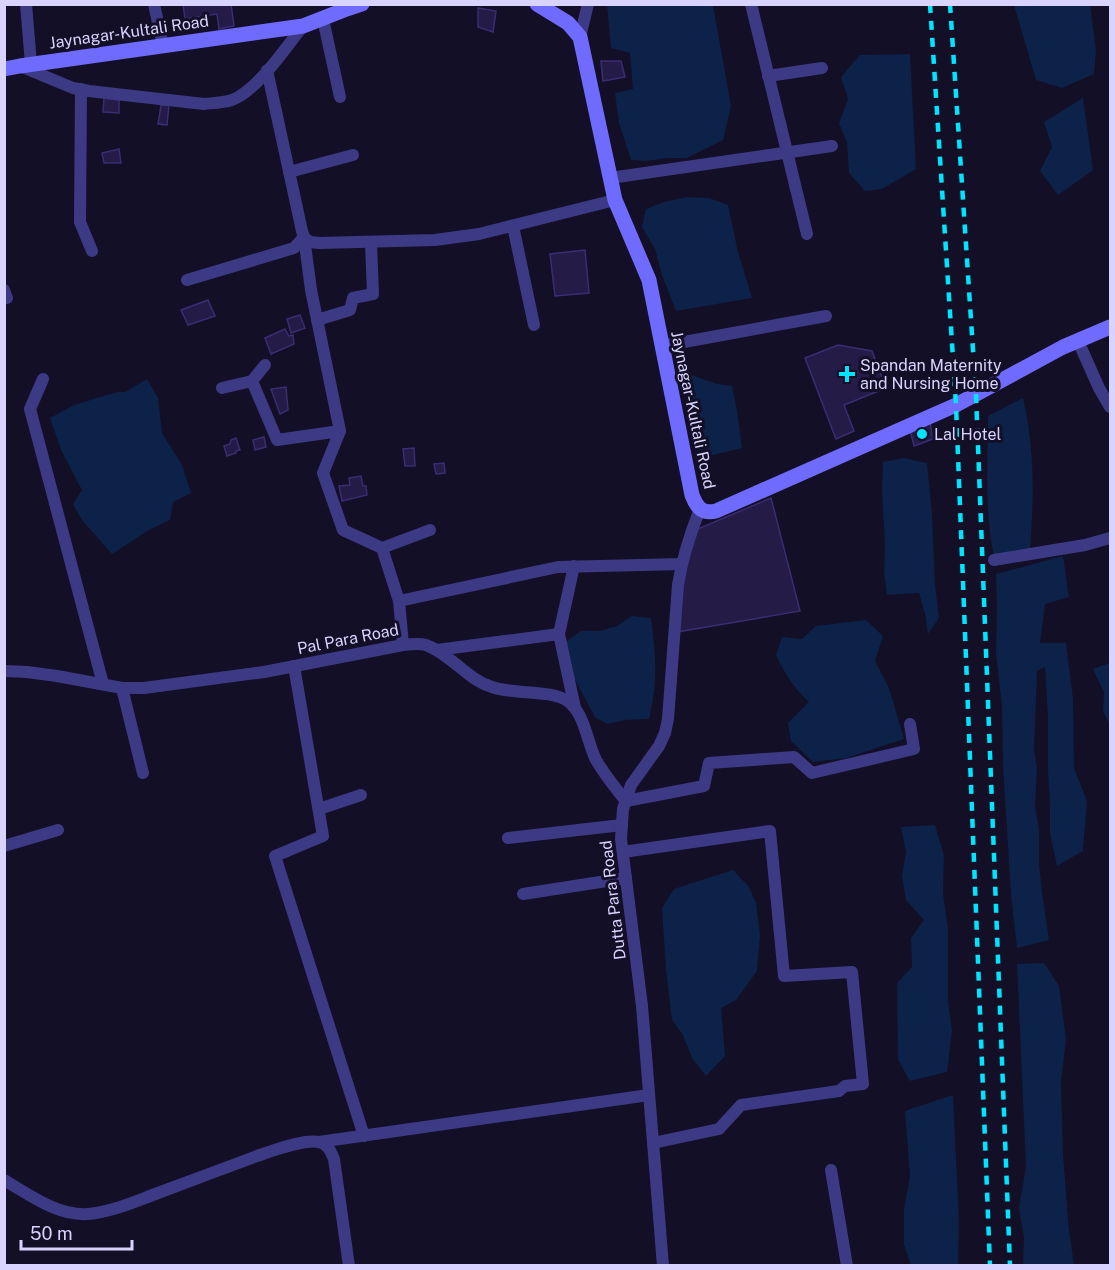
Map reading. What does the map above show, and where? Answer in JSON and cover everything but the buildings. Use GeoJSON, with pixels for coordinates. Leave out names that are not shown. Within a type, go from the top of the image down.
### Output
{"type":"FeatureCollection","features":[{"type":"Feature","properties":{"kind":"main road","name":"Jaynagar-Kultali Road"},"geometry":{"type":"LineString","coordinates":[[18,66],[303,26],[362,4]]}},
{"type":"Feature","properties":{"kind":"main road"},"geometry":{"type":"LineString","coordinates":[[537,4],[568,23],[580,38]]}},
{"type":"Feature","properties":{"kind":"main road","name":"Jaynagar-Kultali Road"},"geometry":{"type":"LineString","coordinates":[[580,38],[615,200],[649,280],[692,495],[700,509],[708,513],[716,511],[956,405],[1063,347],[1110,327]]}},
{"type":"Feature","properties":{"kind":"street"},"geometry":{"type":"LineString","coordinates":[[26,4],[18,66],[60,84],[81,90],[204,104],[221,103],[234,99],[246,91],[267,70],[303,26]]}},
{"type":"Feature","properties":{"kind":"street"},"geometry":{"type":"LineString","coordinates":[[154,4],[163,46]]}},
{"type":"Feature","properties":{"kind":"street"},"geometry":{"type":"LineString","coordinates":[[580,38],[588,4]]}},
{"type":"Feature","properties":{"kind":"street"},"geometry":{"type":"LineString","coordinates":[[751,4],[807,234]]}},
{"type":"Feature","properties":{"kind":"street"},"geometry":{"type":"LineString","coordinates":[[323,19],[340,97]]}},
{"type":"Feature","properties":{"kind":"street"},"geometry":{"type":"LineString","coordinates":[[768,76],[822,68]]}},
{"type":"Feature","properties":{"kind":"street"},"geometry":{"type":"LineString","coordinates":[[267,70],[304,237],[311,290],[340,430],[323,472],[343,530],[382,548],[430,530]]}},
{"type":"Feature","properties":{"kind":"street"},"geometry":{"type":"LineString","coordinates":[[81,90],[80,222],[92,251]]}},
{"type":"Feature","properties":{"kind":"street"},"geometry":{"type":"LineString","coordinates":[[610,178],[832,146]]}},
{"type":"Feature","properties":{"kind":"street"},"geometry":{"type":"LineString","coordinates":[[289,172],[353,155]]}},
{"type":"Feature","properties":{"kind":"street"},"geometry":{"type":"LineString","coordinates":[[304,237],[310,242],[319,243],[446,239],[479,234],[615,200]]}},
{"type":"Feature","properties":{"kind":"street"},"geometry":{"type":"LineString","coordinates":[[513,226],[534,325]]}},
{"type":"Feature","properties":{"kind":"street"},"geometry":{"type":"LineString","coordinates":[[186,280],[294,249],[304,237]]}},
{"type":"Feature","properties":{"kind":"street"},"geometry":{"type":"LineString","coordinates":[[317,320],[350,309],[353,298],[373,294],[371,243]]}},
{"type":"Feature","properties":{"kind":"street"},"geometry":{"type":"LineString","coordinates":[[662,346],[826,316]]}},
{"type":"Feature","properties":{"kind":"street"},"geometry":{"type":"LineString","coordinates":[[1078,341],[1110,407]]}},
{"type":"Feature","properties":{"kind":"street"},"geometry":{"type":"LineString","coordinates":[[222,388],[252,381],[265,365]]}},
{"type":"Feature","properties":{"kind":"street"},"geometry":{"type":"LineString","coordinates":[[43,379],[30,409],[103,684]]}},
{"type":"Feature","properties":{"kind":"street"},"geometry":{"type":"LineString","coordinates":[[252,381],[277,440],[340,430]]}},
{"type":"Feature","properties":{"kind":"street","name":"Dutta Para Road"},"geometry":{"type":"LineString","coordinates":[[663,1266],[642,1006],[621,839],[623,809],[631,786],[659,746],[665,733],[678,585],[682,564],[700,509]]}},
{"type":"Feature","properties":{"kind":"street"},"geometry":{"type":"LineString","coordinates":[[994,560],[1085,545],[1110,538]]}},
{"type":"Feature","properties":{"kind":"street"},"geometry":{"type":"LineString","coordinates":[[382,548],[399,602],[404,645]]}},
{"type":"Feature","properties":{"kind":"street"},"geometry":{"type":"LineString","coordinates":[[399,602],[558,567],[682,564]]}},
{"type":"Feature","properties":{"kind":"street"},"geometry":{"type":"LineString","coordinates":[[574,566],[559,634],[576,709],[595,757],[626,801],[704,786],[709,763],[794,757],[812,772],[914,749],[909,724]]}},
{"type":"Feature","properties":{"kind":"street"},"geometry":{"type":"LineString","coordinates":[[437,650],[559,634]]}},
{"type":"Feature","properties":{"kind":"street","name":"Pal Para Road"},"geometry":{"type":"LineString","coordinates":[[4,671],[37,673],[122,688],[144,688],[264,672],[404,645],[424,644],[437,650],[472,678],[490,687],[507,692],[556,696],[568,701],[576,709]]}},
{"type":"Feature","properties":{"kind":"street"},"geometry":{"type":"LineString","coordinates":[[294,666],[323,836],[275,856],[364,1136]]}},
{"type":"Feature","properties":{"kind":"street"},"geometry":{"type":"LineString","coordinates":[[122,688],[143,773]]}},
{"type":"Feature","properties":{"kind":"street"},"geometry":{"type":"LineString","coordinates":[[319,809],[361,795]]}},
{"type":"Feature","properties":{"kind":"street"},"geometry":{"type":"LineString","coordinates":[[508,838],[622,825]]}},
{"type":"Feature","properties":{"kind":"street"},"geometry":{"type":"LineString","coordinates":[[4,846],[58,830]]}},
{"type":"Feature","properties":{"kind":"street"},"geometry":{"type":"LineString","coordinates":[[622,852],[770,831],[783,976],[852,972],[863,1084],[845,1086],[839,1091],[741,1105],[719,1129],[654,1143]]}},
{"type":"Feature","properties":{"kind":"street"},"geometry":{"type":"LineString","coordinates":[[523,894],[626,878]]}},
{"type":"Feature","properties":{"kind":"street"},"geometry":{"type":"LineString","coordinates":[[4,1180],[39,1201],[62,1211],[87,1214],[118,1208],[279,1148],[308,1142],[649,1095]]}},
{"type":"Feature","properties":{"kind":"street"},"geometry":{"type":"LineString","coordinates":[[319,1142],[326,1145],[333,1159],[349,1266]]}},
{"type":"Feature","properties":{"kind":"street"},"geometry":{"type":"LineString","coordinates":[[831,1170],[847,1266]]}},
{"type":"Feature","properties":{"kind":"water"},"geometry":{"type":"Polygon","coordinates":[[[607,4],[713,5],[731,106],[723,140],[687,158],[631,160],[619,123],[615,93],[633,89],[630,53],[611,48],[607,4]]]}},
{"type":"Feature","properties":{"kind":"water"},"geometry":{"type":"Polygon","coordinates":[[[1014,5],[1090,5],[1096,50],[1094,74],[1062,88],[1036,80],[1014,5]]]}},
{"type":"Feature","properties":{"kind":"water"},"geometry":{"type":"Polygon","coordinates":[[[910,54],[916,169],[882,189],[865,191],[849,173],[847,143],[839,123],[848,99],[841,77],[860,55],[910,54]]]}},
{"type":"Feature","properties":{"kind":"water"},"geometry":{"type":"Polygon","coordinates":[[[1083,98],[1093,170],[1058,195],[1040,171],[1052,147],[1044,122],[1083,98]]]}},
{"type":"Feature","properties":{"kind":"water"},"geometry":{"type":"Polygon","coordinates":[[[687,197],[709,198],[728,205],[738,252],[752,298],[676,311],[655,249],[642,227],[646,209],[687,197]]]}},
{"type":"Feature","properties":{"kind":"water"},"geometry":{"type":"Polygon","coordinates":[[[683,372],[717,384],[732,386],[742,448],[701,458],[683,372]]]}},
{"type":"Feature","properties":{"kind":"water"},"geometry":{"type":"Polygon","coordinates":[[[147,379],[158,398],[162,433],[182,465],[191,493],[173,502],[170,520],[149,530],[112,554],[82,520],[73,504],[82,490],[62,452],[50,418],[74,405],[117,392],[125,392],[147,379]]]}},
{"type":"Feature","properties":{"kind":"water"},"geometry":{"type":"Polygon","coordinates":[[[1023,398],[1030,436],[1032,473],[1030,549],[994,556],[988,504],[988,416],[1023,398]]]}},
{"type":"Feature","properties":{"kind":"water"},"geometry":{"type":"Polygon","coordinates":[[[904,458],[927,463],[939,618],[928,634],[919,593],[887,595],[884,571],[883,462],[904,458]]]}},
{"type":"Feature","properties":{"kind":"water"},"geometry":{"type":"Polygon","coordinates":[[[1063,556],[1069,597],[1045,604],[1040,643],[1066,643],[1073,699],[1074,768],[1087,801],[1083,851],[1057,866],[1050,834],[1045,667],[1037,671],[1034,750],[1037,768],[1035,806],[1039,830],[1039,864],[1049,940],[1017,948],[1011,895],[1003,767],[1002,707],[996,653],[996,574],[1063,556]]]}},
{"type":"Feature","properties":{"kind":"water"},"geometry":{"type":"Polygon","coordinates":[[[632,616],[651,618],[655,673],[649,719],[625,720],[607,724],[595,717],[574,678],[566,642],[581,631],[600,631],[617,626],[632,616]]]}},
{"type":"Feature","properties":{"kind":"water"},"geometry":{"type":"Polygon","coordinates":[[[866,620],[883,636],[875,661],[889,688],[904,739],[846,758],[813,762],[791,741],[788,723],[809,702],[790,680],[776,655],[782,637],[802,639],[816,626],[866,620]]]}},
{"type":"Feature","properties":{"kind":"water"},"geometry":{"type":"Polygon","coordinates":[[[1110,663],[1110,725],[1103,711],[1104,692],[1093,669],[1110,663]]]}},
{"type":"Feature","properties":{"kind":"water"},"geometry":{"type":"Polygon","coordinates":[[[935,825],[944,856],[943,894],[948,929],[948,1001],[952,1031],[947,1072],[910,1081],[898,1060],[897,983],[912,967],[911,938],[924,920],[906,900],[902,876],[906,852],[901,827],[935,825]]]}},
{"type":"Feature","properties":{"kind":"water"},"geometry":{"type":"Polygon","coordinates":[[[733,870],[749,887],[756,903],[760,935],[757,971],[736,1000],[721,1008],[725,1056],[706,1076],[692,1058],[683,1035],[672,1020],[662,908],[674,889],[733,870]]]}},
{"type":"Feature","properties":{"kind":"water"},"geometry":{"type":"Polygon","coordinates":[[[1044,963],[1059,986],[1066,1039],[1061,1082],[1063,1155],[1074,1265],[1023,1265],[1024,1238],[1019,1208],[1026,1167],[1017,964],[1044,963]]]}},
{"type":"Feature","properties":{"kind":"water"},"geometry":{"type":"Polygon","coordinates":[[[953,1095],[959,1222],[958,1265],[911,1265],[904,1245],[904,1209],[910,1176],[905,1111],[953,1095]]]}},
{"type":"Feature","properties":{"kind":"railway"},"geometry":{"type":"LineString","coordinates":[[930,4],[956,405],[990,1266]]}},
{"type":"Feature","properties":{"kind":"railway"},"geometry":{"type":"LineString","coordinates":[[950,4],[976,395],[1010,1266]]}},
{"type":"Feature","properties":{"kind":"place","name":"Spandan Maternity and Nursing Home"},"geometry":{"type":"Point","coordinates":[847,374]}},
{"type":"Feature","properties":{"kind":"place","name":"Lal Hotel"},"geometry":{"type":"Point","coordinates":[922,434]}}]}
